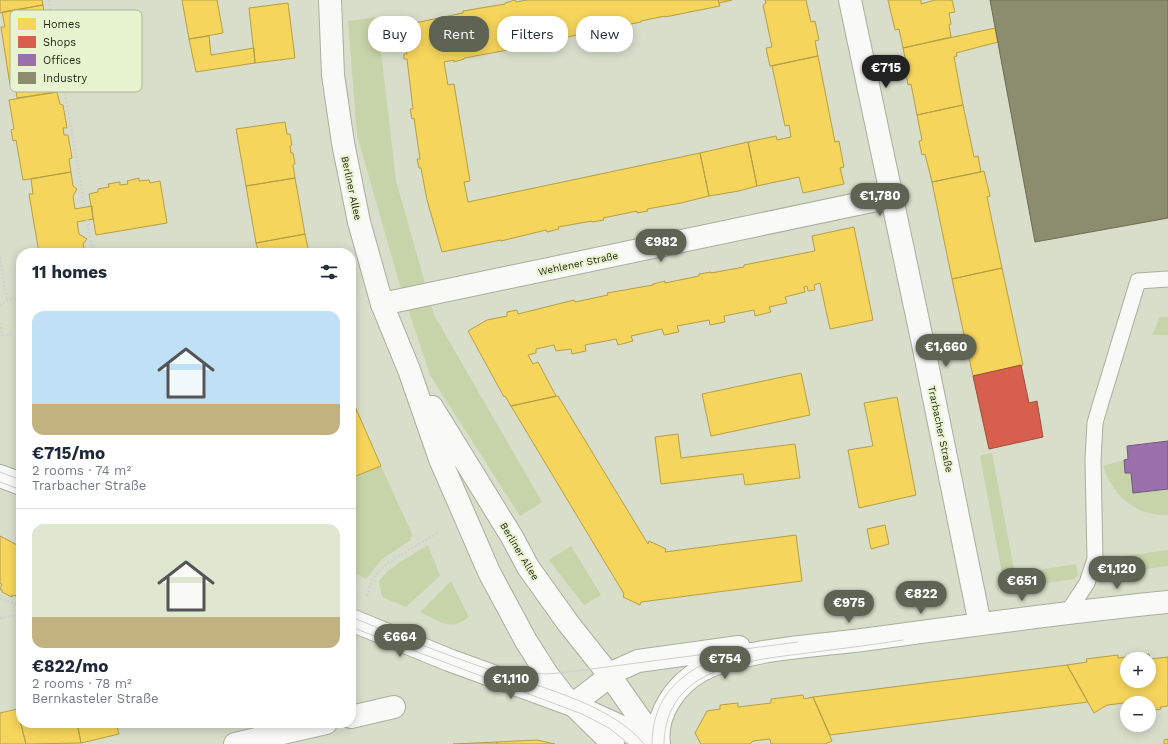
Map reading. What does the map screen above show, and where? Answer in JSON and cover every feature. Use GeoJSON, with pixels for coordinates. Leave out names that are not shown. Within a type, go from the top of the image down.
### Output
{"type":"FeatureCollection","features":[{"type":"Feature","properties":{"kind":"street","name":"Berliner Allee"},"geometry":{"type":"LineString","coordinates":[[330,0],[334,75],[343,143],[359,222],[382,304],[409,370],[440,459],[489,572],[518,628],[555,685],[613,744]]}},
{"type":"Feature","properties":{"kind":"street","name":"Trarbacher Straße"},"geometry":{"type":"LineString","coordinates":[[850,0],[926,356],[980,624]]}},
{"type":"Feature","properties":{"kind":"street","name":"Wehlener Straße"},"geometry":{"type":"LineString","coordinates":[[382,304],[891,197]]}},
{"type":"Feature","properties":{"kind":"street","name":"Berliner Allee"},"geometry":{"type":"LineString","coordinates":[[409,370],[512,537],[528,567],[568,623],[610,676],[658,744]]}},
{"type":"Feature","properties":{"kind":"street"},"geometry":{"type":"LineString","coordinates":[[0,476],[16,482]]}},
{"type":"Feature","properties":{"kind":"street"},"geometry":{"type":"LineString","coordinates":[[658,744],[660,724],[668,704],[680,688],[694,675],[714,665],[743,656],[806,646],[1067,613],[1168,602]]}},
{"type":"Feature","properties":{"kind":"street"},"geometry":{"type":"LineString","coordinates":[[356,622],[461,664],[572,704],[610,721],[647,744]]}},
{"type":"Feature","properties":{"kind":"street"},"geometry":{"type":"LineString","coordinates":[[572,704],[628,664],[647,659],[747,645],[806,646]]}},
{"type":"Feature","properties":{"kind":"street"},"geometry":{"type":"LineString","coordinates":[[356,716],[394,707]]}},
{"type":"Feature","properties":{"kind":"street"},"geometry":{"type":"LineString","coordinates":[[235,744],[304,728]]}},
{"type":"Feature","properties":{"kind":"lane"},"geometry":{"type":"LineString","coordinates":[[1067,613],[1087,583],[1096,560],[1093,450],[1095,424],[1138,280],[1168,279]]}},
{"type":"Feature","properties":{"kind":"path"},"geometry":{"type":"LineString","coordinates":[[49,0],[51,10]]}},
{"type":"Feature","properties":{"kind":"path"},"geometry":{"type":"LineString","coordinates":[[65,92],[85,207]]}},
{"type":"Feature","properties":{"kind":"path"},"geometry":{"type":"LineString","coordinates":[[87,220],[92,248]]}},
{"type":"Feature","properties":{"kind":"path"},"geometry":{"type":"LineString","coordinates":[[0,257],[8,300]]}},
{"type":"Feature","properties":{"kind":"path"},"geometry":{"type":"LineString","coordinates":[[0,306],[8,300],[16,299]]}},
{"type":"Feature","properties":{"kind":"path"},"geometry":{"type":"LineString","coordinates":[[0,323],[2,335],[11,334]]}},
{"type":"Feature","properties":{"kind":"path"},"geometry":{"type":"LineString","coordinates":[[367,596],[372,580],[386,564],[437,533]]}},
{"type":"Feature","properties":{"kind":"path"},"geometry":{"type":"LineString","coordinates":[[0,598],[16,604]]}},
{"type":"Feature","properties":{"kind":"path"},"geometry":{"type":"LineString","coordinates":[[0,618],[16,616]]}},
{"type":"Feature","properties":{"kind":"green space"},"geometry":{"type":"Polygon","coordinates":[[[368,18],[368,52],[381,52],[396,181],[434,315],[542,502],[520,516],[430,375],[399,282],[357,135],[348,21],[368,18]]]}},
{"type":"Feature","properties":{"kind":"green space"},"geometry":{"type":"Polygon","coordinates":[[[1160,317],[1168,317],[1168,335],[1152,335],[1160,317]]]}},
{"type":"Feature","properties":{"kind":"green space"},"geometry":{"type":"Polygon","coordinates":[[[992,453],[1015,574],[1076,564],[1078,575],[1074,579],[1005,589],[980,456],[992,453]]]}},
{"type":"Feature","properties":{"kind":"green space"},"geometry":{"type":"Polygon","coordinates":[[[1124,460],[1125,473],[1131,473],[1133,493],[1168,489],[1168,515],[1145,512],[1136,508],[1119,495],[1107,477],[1103,466],[1124,460]]]}},
{"type":"Feature","properties":{"kind":"green space"},"geometry":{"type":"Polygon","coordinates":[[[381,466],[413,536],[410,538],[411,540],[382,559],[366,579],[356,574],[356,477],[381,466]]]}},
{"type":"Feature","properties":{"kind":"green space"},"geometry":{"type":"Polygon","coordinates":[[[428,545],[440,576],[406,607],[382,597],[379,581],[387,572],[400,562],[428,545]]]}},
{"type":"Feature","properties":{"kind":"green space"},"geometry":{"type":"Polygon","coordinates":[[[571,546],[601,595],[584,605],[549,560],[571,546]]]}},
{"type":"Feature","properties":{"kind":"green space"},"geometry":{"type":"Polygon","coordinates":[[[1168,550],[1168,566],[1133,571],[1131,560],[1117,563],[1116,557],[1168,550]]]}},
{"type":"Feature","properties":{"kind":"green space"},"geometry":{"type":"Polygon","coordinates":[[[451,581],[469,617],[456,624],[445,624],[420,612],[451,581]]]}},
{"type":"Feature","properties":{"kind":"building: Homes"},"geometry":{"type":"Polygon","coordinates":[[[0,0],[42,0],[43,5],[0,13],[0,0]]]}},
{"type":"Feature","properties":{"kind":"building: Homes"},"geometry":{"type":"Polygon","coordinates":[[[182,0],[217,0],[223,33],[189,39],[182,0]]]}},
{"type":"Feature","properties":{"kind":"building: Homes"},"geometry":{"type":"Polygon","coordinates":[[[515,0],[516,2],[527,0],[718,0],[720,6],[633,24],[633,16],[576,16],[576,35],[568,37],[568,16],[497,16],[497,52],[464,58],[454,62],[454,60],[444,62],[448,85],[454,84],[470,181],[464,182],[468,202],[700,153],[709,196],[647,209],[648,211],[637,213],[637,211],[603,218],[604,220],[558,227],[559,229],[547,232],[546,230],[501,241],[442,252],[427,200],[421,168],[419,168],[417,159],[420,159],[414,118],[412,119],[410,109],[413,109],[407,59],[404,59],[404,54],[407,54],[407,52],[421,52],[421,22],[429,20],[429,52],[489,52],[489,16],[448,16],[463,13],[463,11],[515,0]]]}},
{"type":"Feature","properties":{"kind":"building: Homes"},"geometry":{"type":"Polygon","coordinates":[[[718,0],[732,0],[719,3],[718,0]]]}},
{"type":"Feature","properties":{"kind":"building: Homes"},"geometry":{"type":"Polygon","coordinates":[[[765,0],[806,0],[811,22],[815,21],[819,40],[815,41],[818,56],[770,66],[766,48],[772,47],[763,5],[766,3],[765,0]]]}},
{"type":"Feature","properties":{"kind":"building: Homes"},"geometry":{"type":"Polygon","coordinates":[[[888,0],[921,0],[921,4],[935,0],[952,0],[955,12],[949,13],[951,37],[903,48],[899,29],[895,30],[888,0]]]}},
{"type":"Feature","properties":{"kind":"building: Homes"},"geometry":{"type":"Polygon","coordinates":[[[288,3],[295,58],[255,63],[249,8],[288,3]]]}},
{"type":"Feature","properties":{"kind":"building: Homes"},"geometry":{"type":"Polygon","coordinates":[[[43,5],[44,10],[14,10],[43,5]]]}},
{"type":"Feature","properties":{"kind":"building: Homes"},"geometry":{"type":"Polygon","coordinates":[[[10,11],[10,85],[1,27],[5,27],[2,12],[10,11]]]}},
{"type":"Feature","properties":{"kind":"building: Homes"},"geometry":{"type":"Polygon","coordinates":[[[995,28],[998,42],[956,53],[957,56],[954,57],[963,105],[917,115],[911,84],[908,85],[906,73],[908,72],[903,48],[995,28]]]}},
{"type":"Feature","properties":{"kind":"building: Homes"},"geometry":{"type":"Polygon","coordinates":[[[209,36],[211,55],[254,48],[255,63],[196,72],[189,39],[209,36]]]}},
{"type":"Feature","properties":{"kind":"building: Homes"},"geometry":{"type":"Polygon","coordinates":[[[818,56],[835,142],[839,141],[844,167],[840,168],[844,184],[803,193],[799,177],[757,186],[748,142],[776,136],[777,140],[791,137],[789,125],[785,126],[772,66],[818,56]]]}},
{"type":"Feature","properties":{"kind":"building: Homes"},"geometry":{"type":"Polygon","coordinates":[[[16,92],[57,92],[17,98],[16,92]]]}},
{"type":"Feature","properties":{"kind":"building: Homes"},"geometry":{"type":"Polygon","coordinates":[[[57,92],[60,104],[63,105],[67,128],[63,128],[64,135],[68,135],[72,158],[69,159],[71,172],[23,180],[16,140],[13,141],[11,130],[14,129],[9,100],[57,92]]]}},
{"type":"Feature","properties":{"kind":"building: Homes"},"geometry":{"type":"Polygon","coordinates":[[[963,105],[974,157],[978,156],[981,172],[932,182],[925,154],[922,155],[919,141],[922,140],[917,115],[963,105]]]}},
{"type":"Feature","properties":{"kind":"building: Homes"},"geometry":{"type":"Polygon","coordinates":[[[285,122],[287,134],[290,134],[292,145],[290,146],[295,164],[293,165],[295,178],[246,186],[236,129],[285,122]]]}},
{"type":"Feature","properties":{"kind":"building: Homes"},"geometry":{"type":"Polygon","coordinates":[[[748,142],[757,186],[739,191],[709,196],[700,153],[748,142]]]}},
{"type":"Feature","properties":{"kind":"building: Homes"},"geometry":{"type":"Polygon","coordinates":[[[984,171],[990,196],[987,197],[1002,268],[952,279],[932,182],[984,171]]]}},
{"type":"Feature","properties":{"kind":"building: Homes"},"geometry":{"type":"Polygon","coordinates":[[[71,172],[73,186],[77,189],[73,196],[75,209],[92,206],[93,219],[77,222],[79,234],[87,239],[83,244],[84,248],[38,248],[29,194],[33,194],[31,179],[71,172]]]}},
{"type":"Feature","properties":{"kind":"building: Homes"},"geometry":{"type":"Polygon","coordinates":[[[139,178],[139,181],[149,180],[150,183],[160,181],[167,223],[96,235],[89,194],[98,192],[98,189],[109,187],[108,184],[120,182],[120,185],[128,184],[127,181],[139,178]]]}},
{"type":"Feature","properties":{"kind":"building: Homes"},"geometry":{"type":"Polygon","coordinates":[[[295,178],[305,234],[256,243],[246,186],[295,178]]]}},
{"type":"Feature","properties":{"kind":"building: Homes"},"geometry":{"type":"Polygon","coordinates":[[[854,227],[873,320],[830,329],[820,283],[814,285],[815,290],[808,291],[807,286],[804,287],[805,292],[785,297],[787,303],[769,307],[771,312],[755,316],[754,310],[724,316],[725,322],[710,325],[709,320],[677,326],[679,332],[664,335],[662,329],[631,336],[633,341],[618,345],[616,339],[585,345],[586,351],[572,354],[571,349],[556,351],[554,345],[536,349],[536,353],[528,355],[533,364],[538,362],[556,396],[511,406],[505,396],[504,397],[468,331],[487,320],[507,316],[507,312],[517,310],[518,314],[574,300],[575,302],[608,295],[607,293],[653,285],[665,281],[665,283],[699,276],[699,274],[744,267],[744,265],[815,251],[812,236],[854,227]]]}},
{"type":"Feature","properties":{"kind":"building: Homes"},"geometry":{"type":"Polygon","coordinates":[[[305,234],[308,248],[258,248],[256,243],[305,234]]]}},
{"type":"Feature","properties":{"kind":"building: Homes"},"geometry":{"type":"Polygon","coordinates":[[[1002,268],[1023,365],[973,376],[952,279],[1002,268]]]}},
{"type":"Feature","properties":{"kind":"building: Homes"},"geometry":{"type":"Polygon","coordinates":[[[801,373],[810,415],[711,436],[702,394],[801,373]]]}},
{"type":"Feature","properties":{"kind":"building: Homes"},"geometry":{"type":"Polygon","coordinates":[[[558,396],[648,544],[649,541],[666,549],[665,552],[796,535],[802,581],[641,602],[640,605],[623,597],[624,594],[511,406],[558,396]]]}},
{"type":"Feature","properties":{"kind":"building: Homes"},"geometry":{"type":"Polygon","coordinates":[[[897,397],[916,495],[859,508],[848,450],[873,446],[864,403],[897,397]]]}},
{"type":"Feature","properties":{"kind":"building: Homes"},"geometry":{"type":"Polygon","coordinates":[[[356,412],[381,466],[356,476],[356,412]]]}},
{"type":"Feature","properties":{"kind":"building: Homes"},"geometry":{"type":"Polygon","coordinates":[[[678,434],[681,458],[795,444],[800,478],[745,485],[743,474],[661,484],[655,437],[678,434]]]}},
{"type":"Feature","properties":{"kind":"building: Homes"},"geometry":{"type":"Polygon","coordinates":[[[885,525],[889,544],[871,549],[867,529],[885,525]]]}},
{"type":"Feature","properties":{"kind":"building: Homes"},"geometry":{"type":"Polygon","coordinates":[[[0,536],[16,544],[16,596],[12,595],[12,597],[2,592],[0,589],[2,584],[0,583],[0,536]]]}},
{"type":"Feature","properties":{"kind":"building: Homes"},"geometry":{"type":"Polygon","coordinates":[[[1118,655],[1118,658],[1120,658],[1120,688],[1156,688],[1156,658],[1168,657],[1168,706],[1160,707],[1161,709],[1156,710],[1156,696],[1120,696],[1120,704],[1107,705],[1094,713],[1067,665],[1087,662],[1086,659],[1118,655]]]}},
{"type":"Feature","properties":{"kind":"building: Homes"},"geometry":{"type":"Polygon","coordinates":[[[1067,665],[1088,702],[830,735],[813,697],[1067,665]]]}},
{"type":"Feature","properties":{"kind":"building: Homes"},"geometry":{"type":"Polygon","coordinates":[[[803,695],[804,699],[813,697],[832,741],[825,744],[771,744],[770,739],[753,741],[750,744],[701,744],[695,733],[707,711],[720,709],[720,705],[738,703],[738,707],[771,703],[771,699],[803,695]]]}},
{"type":"Feature","properties":{"kind":"building: Homes"},"geometry":{"type":"Polygon","coordinates":[[[16,709],[16,728],[22,728],[26,744],[0,744],[0,713],[16,709]]]}},
{"type":"Feature","properties":{"kind":"building: Homes"},"geometry":{"type":"Polygon","coordinates":[[[22,728],[78,728],[81,743],[26,744],[22,728]]]}},
{"type":"Feature","properties":{"kind":"building: Homes"},"geometry":{"type":"Polygon","coordinates":[[[78,728],[117,728],[119,734],[81,743],[78,728]]]}},
{"type":"Feature","properties":{"kind":"building: Homes"},"geometry":{"type":"Polygon","coordinates":[[[1168,739],[1168,744],[1164,744],[1164,740],[1168,739]]]}},
{"type":"Feature","properties":{"kind":"building: Homes"},"geometry":{"type":"Polygon","coordinates":[[[537,740],[555,744],[497,744],[497,742],[537,740]]]}},
{"type":"Feature","properties":{"kind":"building: Homes"},"geometry":{"type":"Polygon","coordinates":[[[497,742],[497,744],[453,744],[497,742]]]}},
{"type":"Feature","properties":{"kind":"building: Shops"},"geometry":{"type":"Polygon","coordinates":[[[1021,365],[1029,403],[1037,401],[1043,437],[989,449],[973,376],[1021,365]]]}},
{"type":"Feature","properties":{"kind":"building: Offices"},"geometry":{"type":"Polygon","coordinates":[[[1168,441],[1168,489],[1133,493],[1131,473],[1125,473],[1124,460],[1128,459],[1127,446],[1168,441]]]}},
{"type":"Feature","properties":{"kind":"building: Industry"},"geometry":{"type":"Polygon","coordinates":[[[990,0],[1168,0],[1168,218],[1035,242],[990,0]]]}},
{"type":"Feature","properties":{"kind":"building: Industry"},"geometry":{"type":"Polygon","coordinates":[[[925,583],[927,601],[904,604],[902,585],[925,583]]]}},
{"type":"Feature","properties":{"kind":"tram line"},"geometry":{"type":"LineString","coordinates":[[0,472],[16,478]]}},
{"type":"Feature","properties":{"kind":"tram line"},"geometry":{"type":"LineString","coordinates":[[0,482],[16,488]]}},
{"type":"Feature","properties":{"kind":"tram line"},"geometry":{"type":"LineString","coordinates":[[356,619],[499,673],[568,696],[611,717],[629,729],[644,744]]}},
{"type":"Feature","properties":{"kind":"tram line"},"geometry":{"type":"LineString","coordinates":[[356,629],[582,714],[609,728],[629,744]]}},
{"type":"Feature","properties":{"kind":"tram line"},"geometry":{"type":"LineString","coordinates":[[664,744],[668,718],[678,698],[694,683],[714,672],[736,665],[760,660],[903,640]]}},
{"type":"Feature","properties":{"kind":"tram line"},"geometry":{"type":"LineString","coordinates":[[508,672],[547,674],[568,672],[798,642]]}},
{"type":"Feature","properties":{"kind":"tram line"},"geometry":{"type":"LineString","coordinates":[[652,744],[653,728],[657,713],[670,689],[680,679],[692,671],[719,657]]}}]}
